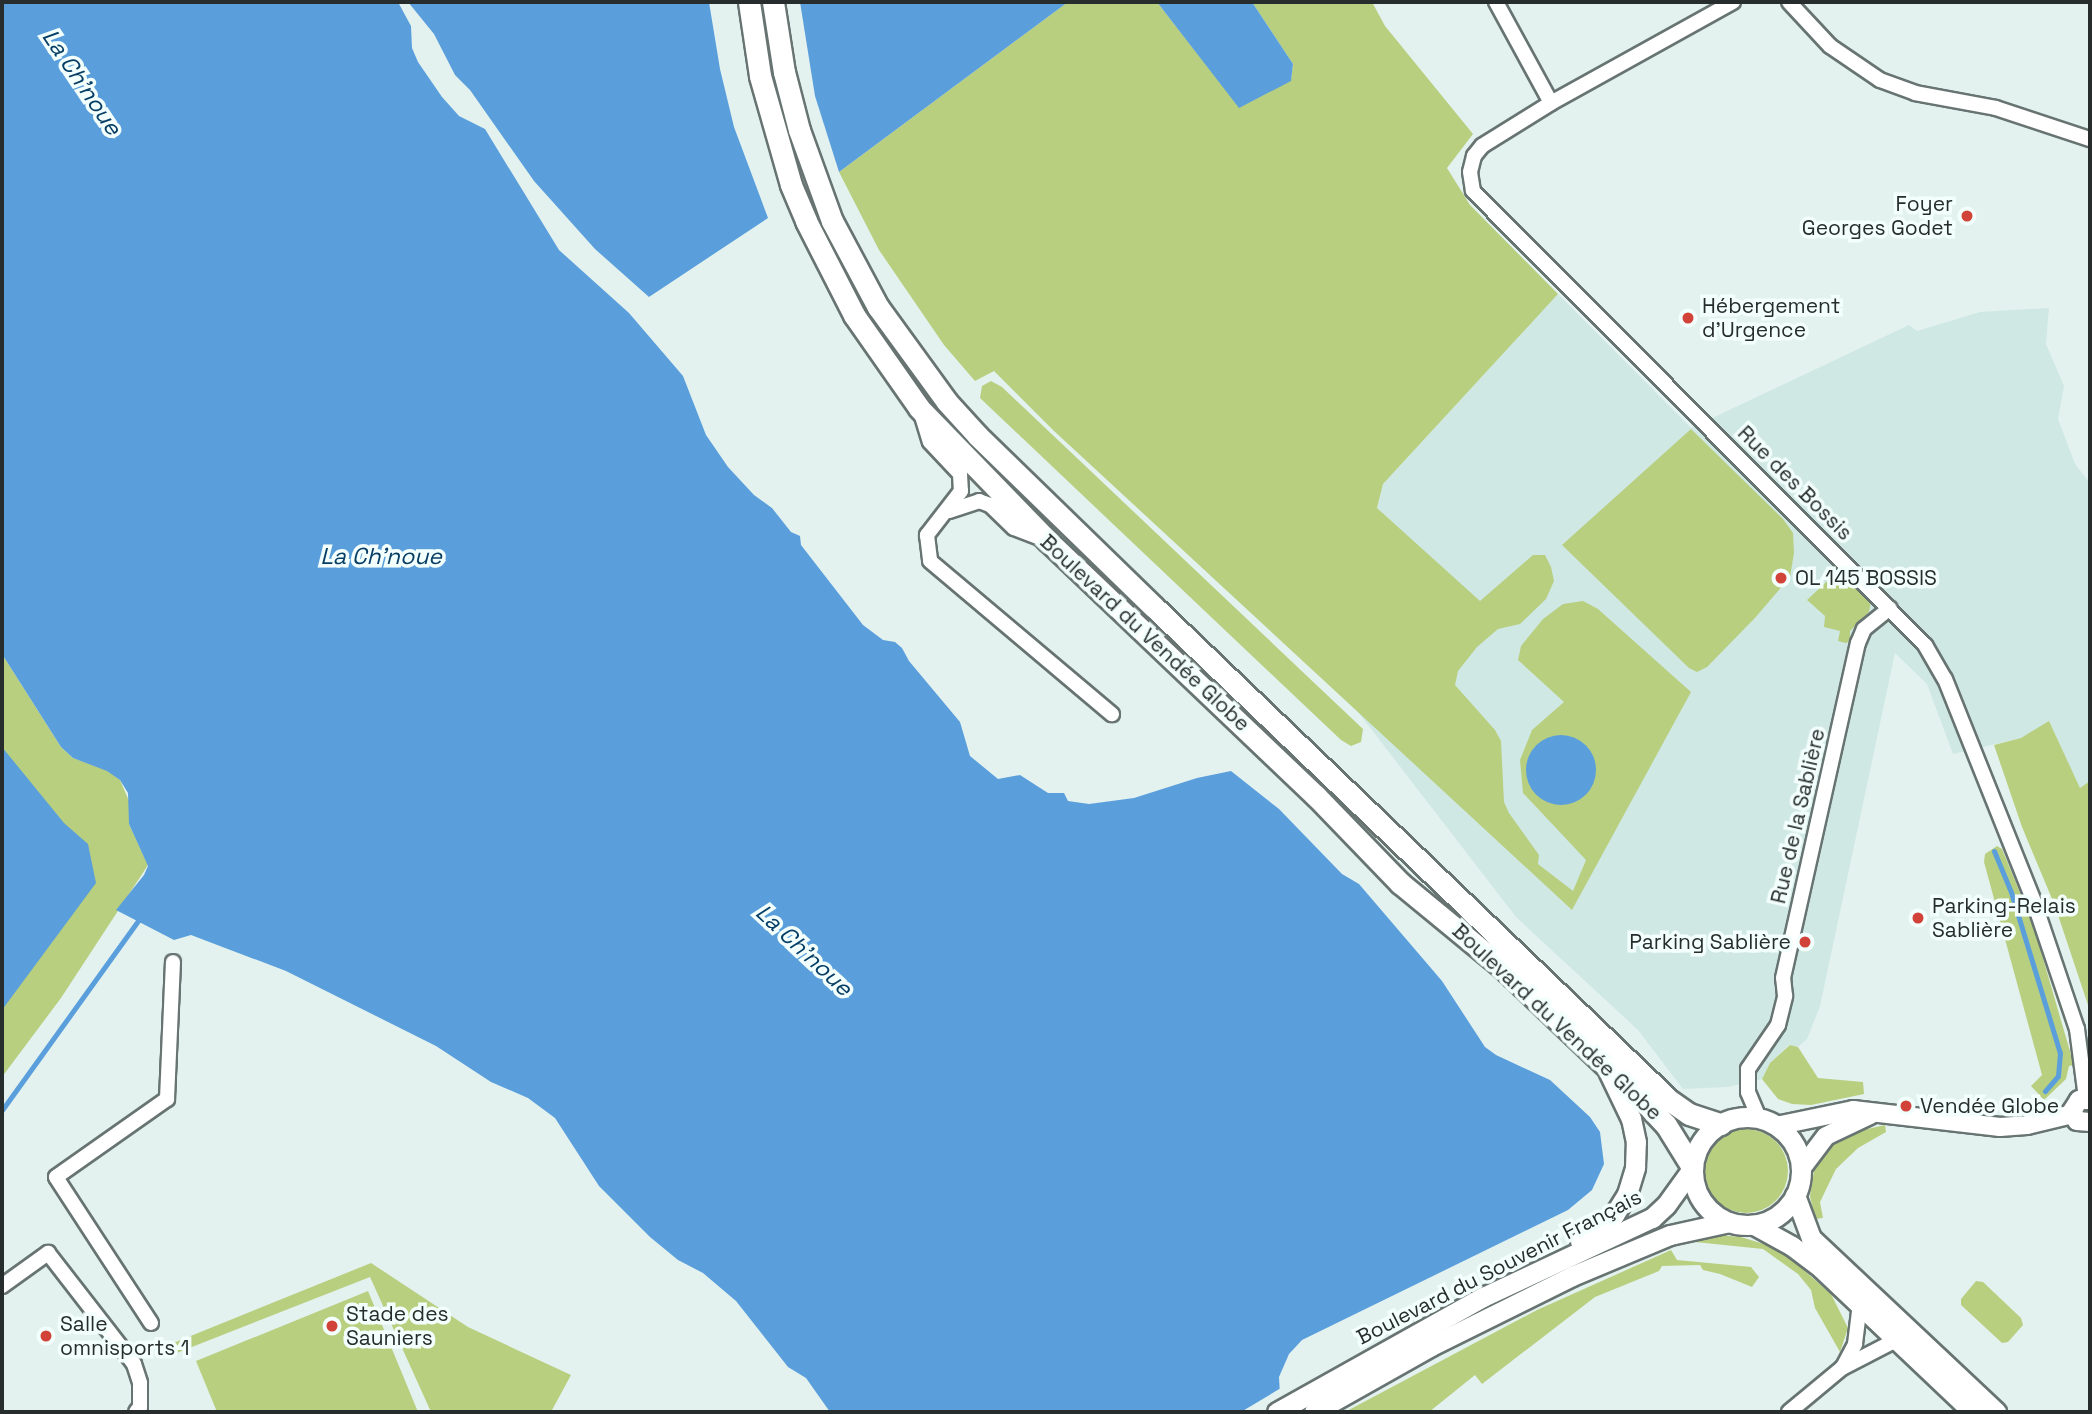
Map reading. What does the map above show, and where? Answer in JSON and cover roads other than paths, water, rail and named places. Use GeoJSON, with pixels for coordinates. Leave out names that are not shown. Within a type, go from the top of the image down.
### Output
{"type":"FeatureCollection","features":[{"type":"Feature","properties":{"kind":"main road","name":"Boulevard du Vendée Globe"},"geometry":{"type":"LineString","coordinates":[[749,2],[760,76],[791,184],[806,221],[861,327],[919,408],[1048,541],[1316,796],[1400,883],[1483,949],[1664,1122],[1692,1168]]}},
{"type":"Feature","properties":{"kind":"main road","name":"Boulevard du Vendée Globe"},"geometry":{"type":"LineString","coordinates":[[773,2],[784,72],[799,130],[832,220],[878,307],[947,402],[978,436],[1135,588],[1669,1100],[1689,1115],[1720,1124]]}},
{"type":"Feature","properties":{"kind":"main road"},"geometry":{"type":"LineString","coordinates":[[1544,1268],[1556,1253],[1587,1238],[1614,1215],[1632,1180],[1636,1153],[1634,1130],[1624,1101],[1604,1064]]}},
{"type":"Feature","properties":{"kind":"main road"},"geometry":{"type":"LineString","coordinates":[[1973,1412],[1821,1268],[1792,1246],[1754,1225],[1729,1222],[1706,1208],[1698,1196],[1692,1168],[1701,1142],[1720,1124],[1746,1117],[1768,1122],[1794,1144],[1801,1169],[1796,1195],[1811,1238],[1996,1412]]}},
{"type":"Feature","properties":{"kind":"main road","name":"Boulevard du Souvenir Français"},"geometry":{"type":"LineString","coordinates":[[1316,1403],[1483,1297],[1652,1218],[1667,1205],[1692,1168]]}},
{"type":"Feature","properties":{"kind":"main road"},"geometry":{"type":"LineString","coordinates":[[1754,1225],[1778,1215],[1796,1195]]}},
{"type":"Feature","properties":{"kind":"main road","name":"Boulevard du Souvenir Français"},"geometry":{"type":"LineString","coordinates":[[1277,1412],[1316,1403],[1572,1276],[1670,1235],[1729,1222]]}},
{"type":"Feature","properties":{"kind":"street"},"geometry":{"type":"LineString","coordinates":[[1496,2],[1551,103]]}},
{"type":"Feature","properties":{"kind":"street","name":"Rue des Bossis"},"geometry":{"type":"LineString","coordinates":[[1733,2],[1551,103],[1482,146],[1474,156],[1470,173],[1473,191],[1925,645],[1945,679],[2034,902],[2077,1029],[2088,1099]]}},
{"type":"Feature","properties":{"kind":"street"},"geometry":{"type":"LineString","coordinates":[[1789,2],[1830,46],[1880,80],[1915,93],[1996,108],[2090,139]]}},
{"type":"Feature","properties":{"kind":"street"},"geometry":{"type":"LineString","coordinates":[[919,408],[930,442],[960,474],[961,491],[949,511],[928,535],[930,561],[1112,714]]}},
{"type":"Feature","properties":{"kind":"street"},"geometry":{"type":"LineString","coordinates":[[949,511],[979,501],[990,505],[1014,528],[1048,541]]}},
{"type":"Feature","properties":{"kind":"street","name":"Rue de la Sablière"},"geometry":{"type":"LineString","coordinates":[[1768,1122],[1748,1091],[1748,1069],[1776,1031],[1785,996],[1783,978],[1858,643],[1864,629],[1890,608]]}},
{"type":"Feature","properties":{"kind":"street"},"geometry":{"type":"LineString","coordinates":[[151,1323],[56,1177],[167,1099],[173,962]]}},
{"type":"Feature","properties":{"kind":"street"},"geometry":{"type":"LineString","coordinates":[[2073,1114],[2076,1101],[2088,1099]]}},
{"type":"Feature","properties":{"kind":"street"},"geometry":{"type":"LineString","coordinates":[[1768,1122],[1853,1110],[2000,1127],[2027,1125],[2073,1114]]}},
{"type":"Feature","properties":{"kind":"street"},"geometry":{"type":"LineString","coordinates":[[1801,1169],[1826,1136],[1854,1120],[1877,1112]]}},
{"type":"Feature","properties":{"kind":"street"},"geometry":{"type":"LineString","coordinates":[[2073,1114],[2081,1123],[2090,1122]]}},
{"type":"Feature","properties":{"kind":"street"},"geometry":{"type":"LineString","coordinates":[[2,1286],[48,1253],[134,1363],[140,1382],[139,1407],[136,1412]]}},
{"type":"Feature","properties":{"kind":"street"},"geometry":{"type":"LineString","coordinates":[[1842,1368],[1855,1344],[1860,1305]]}},
{"type":"Feature","properties":{"kind":"street"},"geometry":{"type":"LineString","coordinates":[[1789,1412],[1842,1368],[1896,1340]]}},
{"type":"Feature","properties":{"kind":"water","name":"La Ch'noue"},"geometry":{"type":"Polygon","coordinates":[[[2,2],[398,2],[411,26],[412,48],[418,62],[442,97],[459,116],[485,129],[559,250],[629,313],[683,376],[706,435],[728,467],[754,495],[772,508],[791,532],[800,536],[801,545],[863,625],[883,640],[895,642],[902,648],[909,661],[960,722],[970,756],[998,779],[1020,775],[1048,793],[1064,793],[1068,801],[1089,804],[1134,798],[1197,778],[1231,771],[1279,809],[1342,874],[1359,884],[1442,981],[1485,1047],[1496,1055],[1550,1080],[1590,1117],[1600,1132],[1604,1164],[1592,1190],[1568,1210],[1302,1340],[1289,1354],[1279,1377],[1280,1395],[1288,1412],[830,1412],[806,1378],[788,1367],[736,1301],[703,1273],[678,1260],[650,1237],[599,1186],[555,1118],[528,1098],[491,1082],[436,1046],[286,971],[191,935],[174,940],[116,910],[148,866],[129,824],[128,793],[120,780],[107,771],[73,758],[61,747],[2,654],[2,2]]]}},
{"type":"Feature","properties":{"kind":"water"},"geometry":{"type":"Polygon","coordinates":[[[408,2],[709,2],[720,69],[734,127],[768,218],[649,297],[595,249],[534,181],[470,90],[455,75],[434,34],[408,2]]]}},
{"type":"Feature","properties":{"kind":"water"},"geometry":{"type":"Polygon","coordinates":[[[800,2],[1068,2],[839,172],[815,96],[800,2]]]}},
{"type":"Feature","properties":{"kind":"water"},"geometry":{"type":"Polygon","coordinates":[[[1157,2],[1252,2],[1293,64],[1291,81],[1239,108],[1157,2]]]}},
{"type":"Feature","properties":{"kind":"water"},"geometry":{"type":"Polygon","coordinates":[[[1561,735],[1586,745],[1596,770],[1586,795],[1561,805],[1536,795],[1526,770],[1536,745],[1561,735]]]}},
{"type":"Feature","properties":{"kind":"water"},"geometry":{"type":"Polygon","coordinates":[[[2,747],[64,823],[88,844],[96,883],[2,1010],[2,747]]]}},
{"type":"Feature","properties":{"kind":"waterway"},"geometry":{"type":"LineString","coordinates":[[1994,851],[2011,892],[2060,1053],[2058,1076],[2045,1091]]}},
{"type":"Feature","properties":{"kind":"waterway"},"geometry":{"type":"LineString","coordinates":[[2,1110],[138,921]]}},
{"type":"Feature","properties":{"kind":"place","name":"Foyer Georges Godet"},"geometry":{"type":"Point","coordinates":[1967,216]}},
{"type":"Feature","properties":{"kind":"place","name":"Hébergement d'Urgence"},"geometry":{"type":"Point","coordinates":[1688,318]}},
{"type":"Feature","properties":{"kind":"place","name":"OL 145 BOSSIS"},"geometry":{"type":"Point","coordinates":[1781,578]}},
{"type":"Feature","properties":{"kind":"place","name":"Parking-Relais Sablière"},"geometry":{"type":"Point","coordinates":[1918,918]}},
{"type":"Feature","properties":{"kind":"place","name":"Parking Sablière"},"geometry":{"type":"Point","coordinates":[1805,942]}},
{"type":"Feature","properties":{"kind":"place","name":"Vendée Globe"},"geometry":{"type":"Point","coordinates":[1906,1106]}},
{"type":"Feature","properties":{"kind":"place","name":"Stade des Sauniers"},"geometry":{"type":"Point","coordinates":[332,1326]}},
{"type":"Feature","properties":{"kind":"place","name":"Salle omnisports 1"},"geometry":{"type":"Point","coordinates":[46,1336]}}]}
